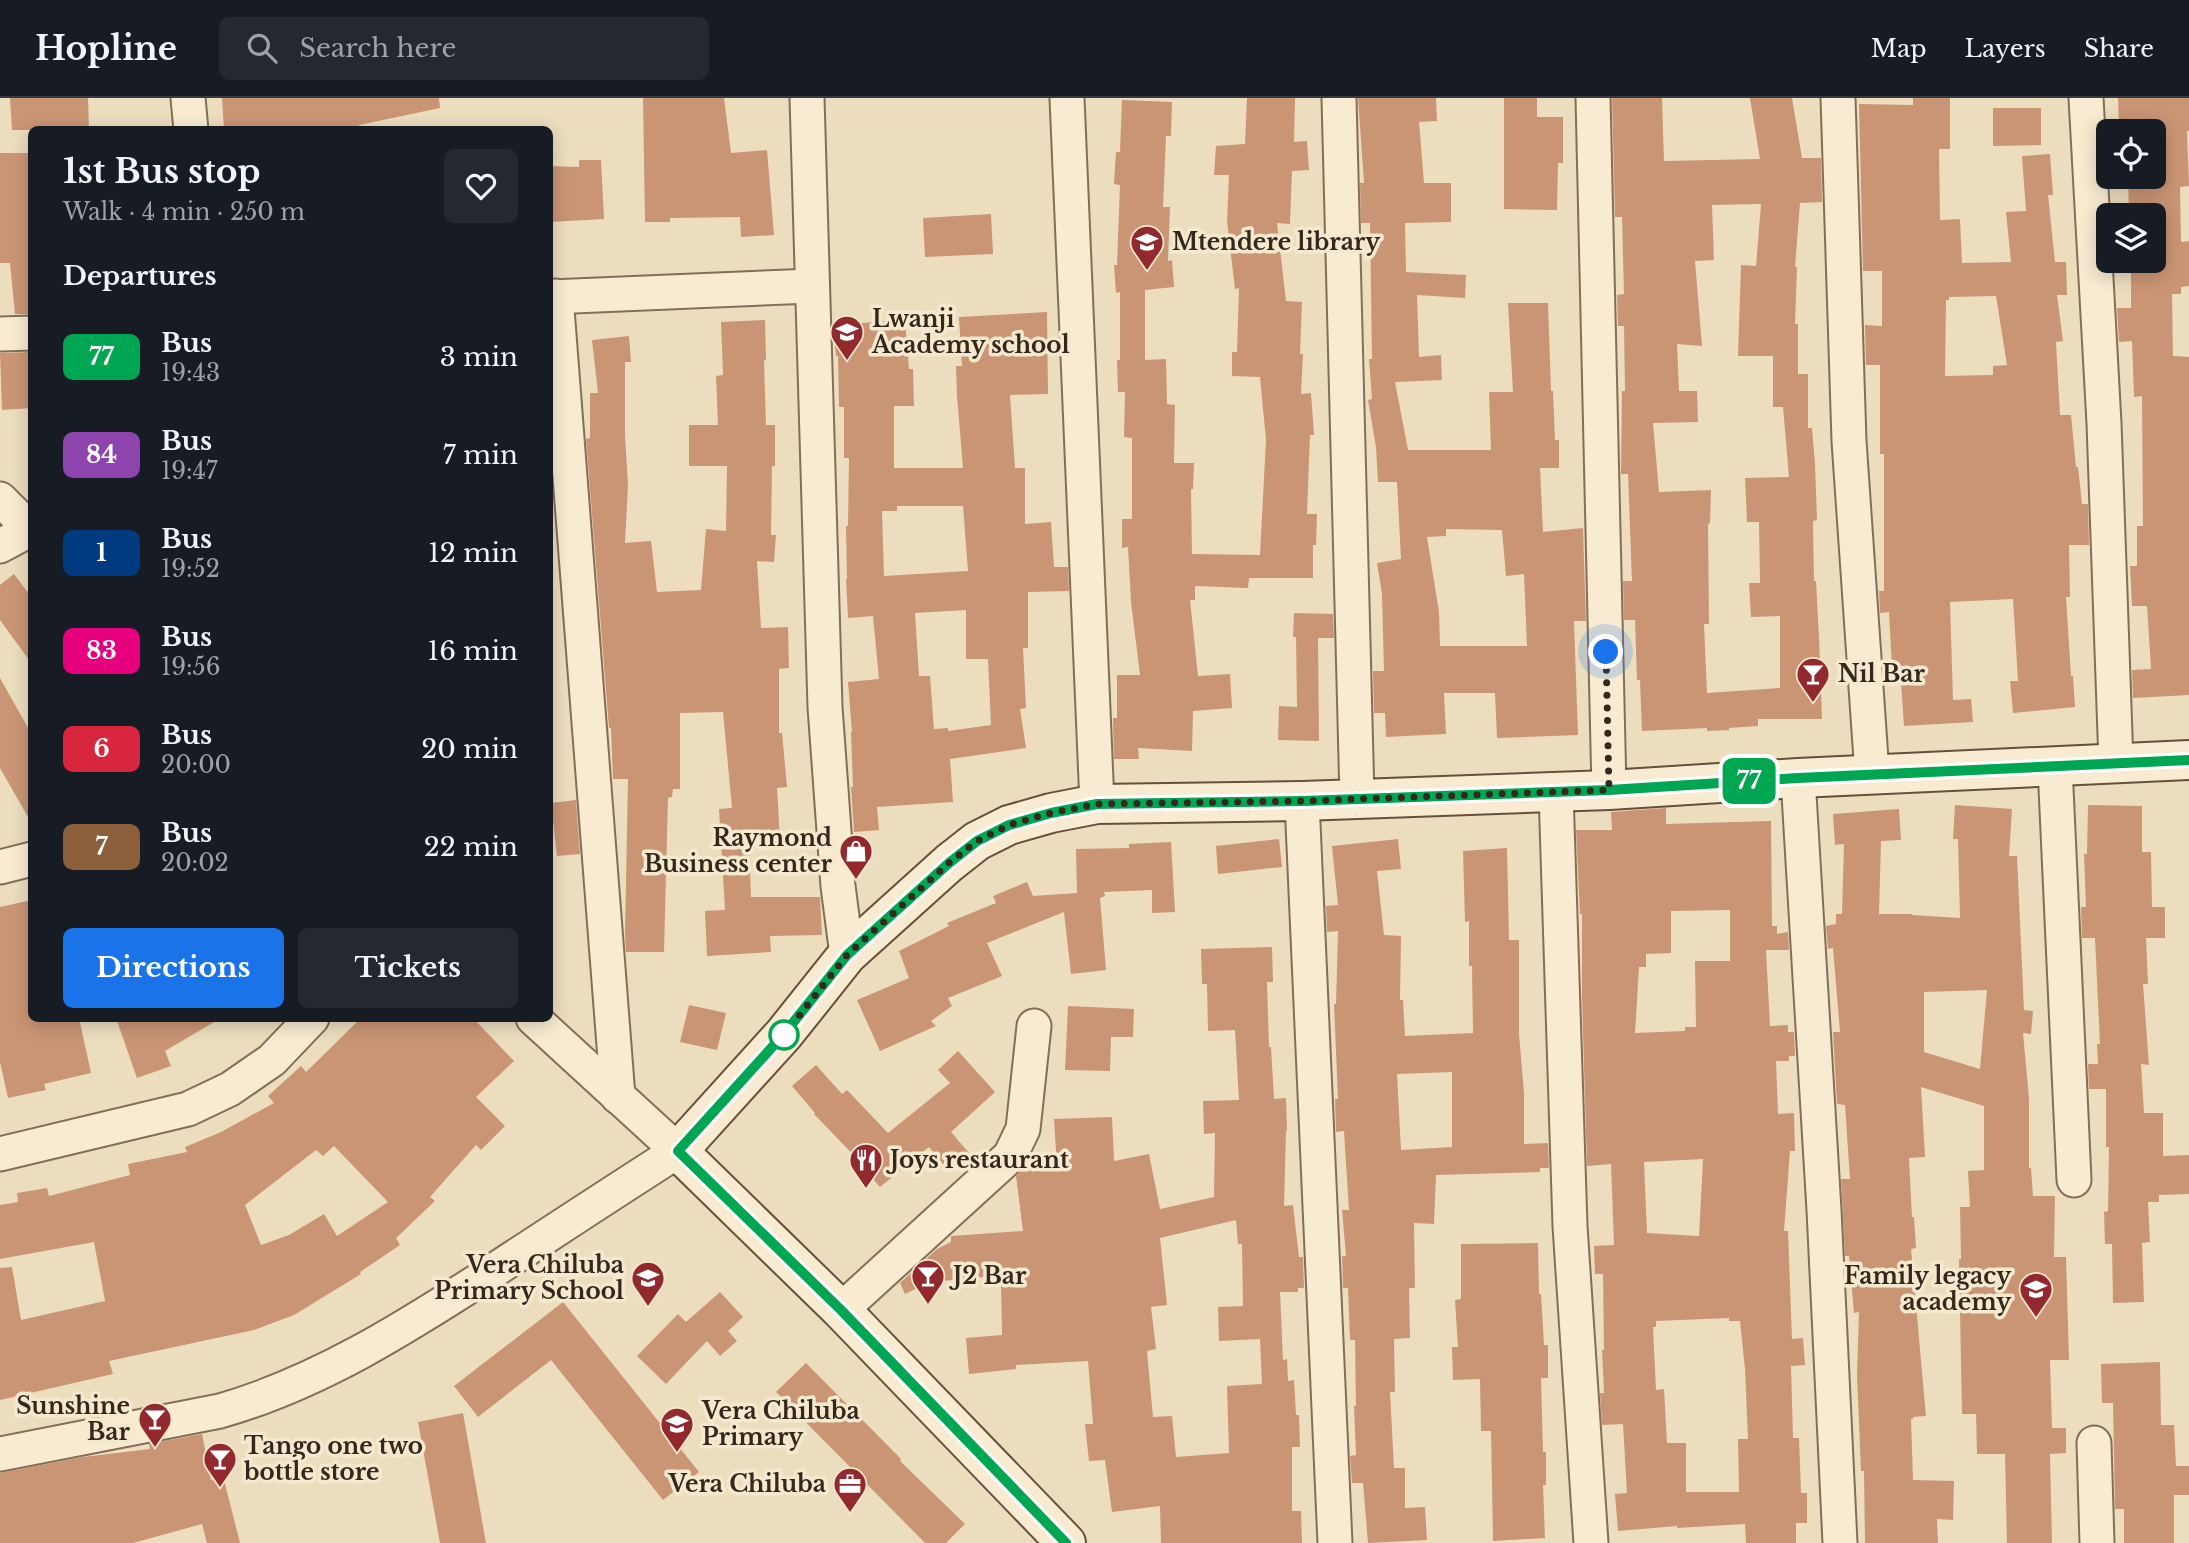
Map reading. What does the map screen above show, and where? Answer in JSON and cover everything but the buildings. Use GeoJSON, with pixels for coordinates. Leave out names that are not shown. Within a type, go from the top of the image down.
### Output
{"type":"FeatureCollection","features":[{"type":"Feature","properties":{"kind":"main road"},"geometry":{"type":"LineString","coordinates":[[1066,1543],[841,1310],[678,1151],[784,1034],[847,955],[977,841],[1009,825],[1097,804],[1303,801],[1609,790],[1872,774],[2189,760]]}},
{"type":"Feature","properties":{"kind":"street"},"geometry":{"type":"LineString","coordinates":[[188,98],[191,126]]}},
{"type":"Feature","properties":{"kind":"street"},"geometry":{"type":"LineString","coordinates":[[807,98],[825,707],[838,886],[847,955]]}},
{"type":"Feature","properties":{"kind":"street"},"geometry":{"type":"LineString","coordinates":[[1067,98],[1097,804]]}},
{"type":"Feature","properties":{"kind":"street"},"geometry":{"type":"LineString","coordinates":[[1339,98],[1357,798]]}},
{"type":"Feature","properties":{"kind":"street"},"geometry":{"type":"LineString","coordinates":[[1593,98],[1609,790]]}},
{"type":"Feature","properties":{"kind":"street"},"geometry":{"type":"LineString","coordinates":[[1838,98],[1849,441],[1872,774]]}},
{"type":"Feature","properties":{"kind":"street"},"geometry":{"type":"LineString","coordinates":[[2086,98],[2105,423],[2116,763]]}},
{"type":"Feature","properties":{"kind":"street"},"geometry":{"type":"LineString","coordinates":[[618,1097],[553,297],[812,286]]}},
{"type":"Feature","properties":{"kind":"street"},"geometry":{"type":"LineString","coordinates":[[0,334],[28,333]]}},
{"type":"Feature","properties":{"kind":"street"},"geometry":{"type":"LineString","coordinates":[[0,499],[28,528]]}},
{"type":"Feature","properties":{"kind":"street"},"geometry":{"type":"LineString","coordinates":[[0,546],[28,532]]}},
{"type":"Feature","properties":{"kind":"street"},"geometry":{"type":"LineString","coordinates":[[2055,766],[2074,1180]]}},
{"type":"Feature","properties":{"kind":"street"},"geometry":{"type":"LineString","coordinates":[[1798,778],[1824,1210],[1840,1543]]}},
{"type":"Feature","properties":{"kind":"street"},"geometry":{"type":"LineString","coordinates":[[1556,792],[1570,1226],[1591,1543]]}},
{"type":"Feature","properties":{"kind":"street"},"geometry":{"type":"LineString","coordinates":[[1303,801],[1335,1543]]}},
{"type":"Feature","properties":{"kind":"street"},"geometry":{"type":"LineString","coordinates":[[0,867],[28,860]]}},
{"type":"Feature","properties":{"kind":"street"},"geometry":{"type":"LineString","coordinates":[[0,1154],[188,1110],[230,1089],[272,1060],[308,1022]]}},
{"type":"Feature","properties":{"kind":"street"},"geometry":{"type":"LineString","coordinates":[[0,1454],[220,1411],[289,1387],[398,1332],[678,1151],[537,1022]]}},
{"type":"Feature","properties":{"kind":"street"},"geometry":{"type":"LineString","coordinates":[[841,1310],[1010,1156],[1023,1129],[1034,1026]]}},
{"type":"Feature","properties":{"kind":"street"},"geometry":{"type":"LineString","coordinates":[[2094,1443],[2097,1543]]}},
{"type":"Feature","properties":{"kind":"bus line","name":"77"},"geometry":{"type":"LineString","coordinates":[[1066,1543],[841,1310],[678,1151],[784,1034],[847,955],[977,841],[1009,825],[1097,804],[1303,801],[1609,790],[1798,778],[2189,760]]}},
{"type":"Feature","properties":{"kind":"place","name":"Mtendere library"},"geometry":{"type":"Point","coordinates":[1147,272]}},
{"type":"Feature","properties":{"kind":"place","name":"Lwanji Academy school"},"geometry":{"type":"Point","coordinates":[847,362]}},
{"type":"Feature","properties":{"kind":"place","name":"Nil Bar"},"geometry":{"type":"Point","coordinates":[1813,704]}},
{"type":"Feature","properties":{"kind":"place","name":"Raymond Business center"},"geometry":{"type":"Point","coordinates":[856,881]}},
{"type":"Feature","properties":{"kind":"place","name":"Joys restaurant"},"geometry":{"type":"Point","coordinates":[866,1190]}},
{"type":"Feature","properties":{"kind":"place","name":"J2 Bar"},"geometry":{"type":"Point","coordinates":[928,1306]}},
{"type":"Feature","properties":{"kind":"place","name":"Vera Chiluba Primary School"},"geometry":{"type":"Point","coordinates":[648,1308]}},
{"type":"Feature","properties":{"kind":"place","name":"Family legacy academy"},"geometry":{"type":"Point","coordinates":[2036,1319]}},
{"type":"Feature","properties":{"kind":"place","name":"Sunshine Bar"},"geometry":{"type":"Point","coordinates":[155,1449]}},
{"type":"Feature","properties":{"kind":"place","name":"Vera Chiluba Primary"},"geometry":{"type":"Point","coordinates":[677,1454]}},
{"type":"Feature","properties":{"kind":"place","name":"Tango one two bottle store"},"geometry":{"type":"Point","coordinates":[220,1489]}},
{"type":"Feature","properties":{"kind":"place","name":"Vera Chiluba"},"geometry":{"type":"Point","coordinates":[850,1514]}},
{"type":"Feature","properties":{"kind":"route"},"geometry":{"type":"LineString","coordinates":[[784,1035],[847,955],[949,863],[977,841],[1009,825],[1097,804],[1303,801],[1609,790],[1606,652]]}}]}
